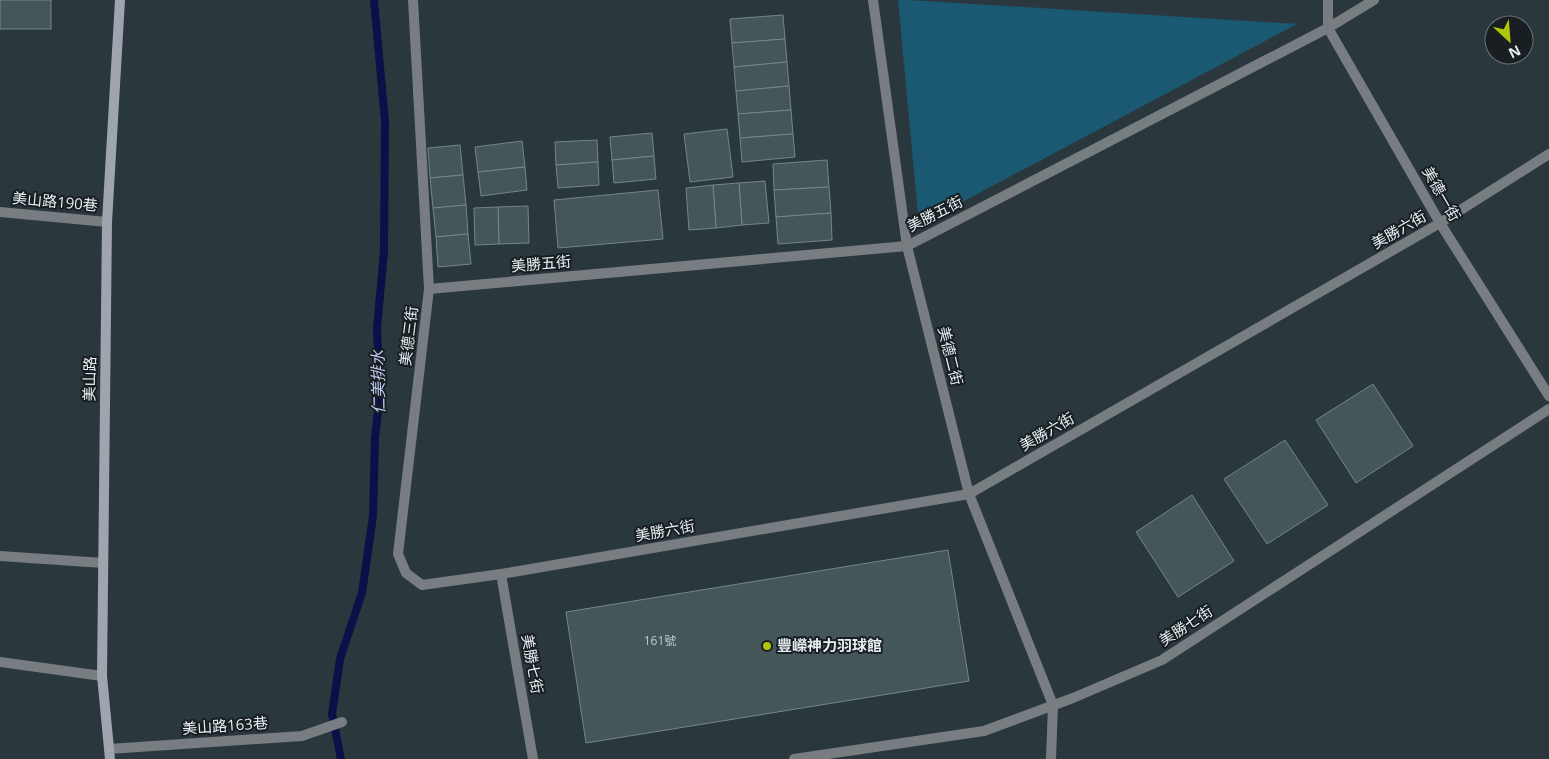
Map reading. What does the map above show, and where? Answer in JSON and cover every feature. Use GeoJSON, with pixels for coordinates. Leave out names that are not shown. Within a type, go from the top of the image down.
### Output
{"type":"FeatureCollection","features":[{"type":"Feature","properties":{"kind":"street","name":"美山路"},"geometry":{"type":"LineString","coordinates":[[109,754],[102,676],[107,222],[120,0]]}},
{"type":"Feature","properties":{"kind":"street","name":"美德三街"},"geometry":{"type":"LineString","coordinates":[[413,0],[429,289],[398,554],[406,573],[422,585],[502,574]]}},
{"type":"Feature","properties":{"kind":"street","name":"美德二街"},"geometry":{"type":"LineString","coordinates":[[873,0],[906,246],[968,494],[1053,705]]}},
{"type":"Feature","properties":{"kind":"street","name":"美德一街"},"geometry":{"type":"LineString","coordinates":[[1328,0],[1328,28],[1440,223],[1549,396]]}},
{"type":"Feature","properties":{"kind":"street","name":"美勝五街"},"geometry":{"type":"LineString","coordinates":[[429,289],[906,246],[1328,28],[1374,0]]}},
{"type":"Feature","properties":{"kind":"street","name":"美勝六街"},"geometry":{"type":"LineString","coordinates":[[502,574],[968,494],[1440,223],[1549,154]]}},
{"type":"Feature","properties":{"kind":"street","name":"美山路190巷"},"geometry":{"type":"LineString","coordinates":[[0,212],[107,222]]}},
{"type":"Feature","properties":{"kind":"street","name":"美勝七街"},"geometry":{"type":"LineString","coordinates":[[794,759],[984,731],[1162,660],[1549,409]]}},
{"type":"Feature","properties":{"kind":"street"},"geometry":{"type":"LineString","coordinates":[[0,556],[103,563]]}},
{"type":"Feature","properties":{"kind":"street","name":"美勝七街"},"geometry":{"type":"LineString","coordinates":[[502,574],[533,759]]}},
{"type":"Feature","properties":{"kind":"street"},"geometry":{"type":"LineString","coordinates":[[0,662],[102,676]]}},
{"type":"Feature","properties":{"kind":"street"},"geometry":{"type":"LineString","coordinates":[[1051,759],[1053,705]]}},
{"type":"Feature","properties":{"kind":"street","name":"美山路163巷"},"geometry":{"type":"LineString","coordinates":[[109,754],[302,736],[342,722]]}},
{"type":"Feature","properties":{"kind":"shaded area"},"geometry":{"type":"Polygon","coordinates":[[[898,0],[909,0],[1297,24],[919,225],[898,0]]]}},
{"type":"Feature","properties":{"kind":"building"},"geometry":{"type":"Polygon","coordinates":[[[0,0],[51,0],[51,29],[0,29],[0,0]]]}},
{"type":"Feature","properties":{"kind":"building"},"geometry":{"type":"Polygon","coordinates":[[[783,15],[785,39],[732,43],[730,19],[783,15]]]}},
{"type":"Feature","properties":{"kind":"building"},"geometry":{"type":"Polygon","coordinates":[[[785,39],[787,62],[734,67],[732,43],[785,39]]]}},
{"type":"Feature","properties":{"kind":"building"},"geometry":{"type":"Polygon","coordinates":[[[787,62],[789,86],[736,91],[734,67],[787,62]]]}},
{"type":"Feature","properties":{"kind":"building"},"geometry":{"type":"Polygon","coordinates":[[[789,86],[791,110],[738,114],[736,91],[789,86]]]}},
{"type":"Feature","properties":{"kind":"building"},"geometry":{"type":"Polygon","coordinates":[[[791,110],[793,134],[740,138],[738,114],[791,110]]]}},
{"type":"Feature","properties":{"kind":"building"},"geometry":{"type":"Polygon","coordinates":[[[727,129],[733,177],[690,182],[684,134],[727,129]]]}},
{"type":"Feature","properties":{"kind":"building"},"geometry":{"type":"Polygon","coordinates":[[[652,133],[654,156],[612,160],[610,137],[652,133]]]}},
{"type":"Feature","properties":{"kind":"building"},"geometry":{"type":"Polygon","coordinates":[[[793,134],[795,157],[742,162],[740,138],[793,134]]]}},
{"type":"Feature","properties":{"kind":"building"},"geometry":{"type":"Polygon","coordinates":[[[597,140],[598,162],[556,165],[555,142],[597,140]]]}},
{"type":"Feature","properties":{"kind":"building"},"geometry":{"type":"Polygon","coordinates":[[[522,141],[525,167],[478,172],[475,147],[522,141]]]}},
{"type":"Feature","properties":{"kind":"building"},"geometry":{"type":"Polygon","coordinates":[[[460,145],[463,175],[430,178],[428,148],[460,145]]]}},
{"type":"Feature","properties":{"kind":"building"},"geometry":{"type":"Polygon","coordinates":[[[654,156],[656,179],[614,183],[612,160],[654,156]]]}},
{"type":"Feature","properties":{"kind":"building"},"geometry":{"type":"Polygon","coordinates":[[[827,160],[829,187],[774,190],[773,164],[827,160]]]}},
{"type":"Feature","properties":{"kind":"building"},"geometry":{"type":"Polygon","coordinates":[[[598,162],[599,185],[558,188],[556,165],[598,162]]]}},
{"type":"Feature","properties":{"kind":"building"},"geometry":{"type":"Polygon","coordinates":[[[525,167],[527,190],[481,196],[478,172],[525,167]]]}},
{"type":"Feature","properties":{"kind":"building"},"geometry":{"type":"Polygon","coordinates":[[[463,175],[466,205],[433,208],[430,178],[463,175]]]}},
{"type":"Feature","properties":{"kind":"building"},"geometry":{"type":"Polygon","coordinates":[[[765,181],[769,223],[742,225],[739,183],[765,181]]]}},
{"type":"Feature","properties":{"kind":"building"},"geometry":{"type":"Polygon","coordinates":[[[739,183],[742,225],[716,228],[713,185],[739,183]]]}},
{"type":"Feature","properties":{"kind":"building"},"geometry":{"type":"Polygon","coordinates":[[[713,185],[716,228],[689,230],[686,188],[713,185]]]}},
{"type":"Feature","properties":{"kind":"building"},"geometry":{"type":"Polygon","coordinates":[[[829,187],[831,213],[776,217],[774,190],[829,187]]]}},
{"type":"Feature","properties":{"kind":"building"},"geometry":{"type":"Polygon","coordinates":[[[658,190],[663,239],[558,248],[554,200],[658,190]]]}},
{"type":"Feature","properties":{"kind":"building"},"geometry":{"type":"Polygon","coordinates":[[[466,205],[468,234],[436,237],[433,208],[466,205]]]}},
{"type":"Feature","properties":{"kind":"building"},"geometry":{"type":"Polygon","coordinates":[[[528,206],[529,243],[499,244],[498,207],[528,206]]]}},
{"type":"Feature","properties":{"kind":"building"},"geometry":{"type":"Polygon","coordinates":[[[498,207],[499,244],[475,245],[474,208],[498,207]]]}},
{"type":"Feature","properties":{"kind":"building"},"geometry":{"type":"Polygon","coordinates":[[[831,213],[832,240],[778,244],[776,217],[831,213]]]}},
{"type":"Feature","properties":{"kind":"building"},"geometry":{"type":"Polygon","coordinates":[[[468,234],[471,264],[438,267],[436,237],[468,234]]]}},
{"type":"Feature","properties":{"kind":"building"},"geometry":{"type":"Polygon","coordinates":[[[1373,384],[1413,446],[1356,483],[1316,420],[1373,384]]]}},
{"type":"Feature","properties":{"kind":"building"},"geometry":{"type":"Polygon","coordinates":[[[1285,440],[1328,505],[1267,544],[1224,479],[1285,440]]]}},
{"type":"Feature","properties":{"kind":"building"},"geometry":{"type":"Polygon","coordinates":[[[1192,495],[1234,561],[1178,597],[1136,532],[1192,495]]]}},
{"type":"Feature","properties":{"kind":"building","name":"豐嶸神力羽球館"},"geometry":{"type":"Polygon","coordinates":[[[948,550],[969,681],[586,743],[566,612],[948,550]]]}},
{"type":"Feature","properties":{"kind":"waterway","name":"仁美排水"},"geometry":{"type":"LineString","coordinates":[[341,759],[332,714],[340,659],[362,593],[373,516],[375,438],[380,394],[377,329],[384,251],[385,121],[374,0]]}},
{"type":"Feature","properties":{"kind":"place","name":"豐嶸神力羽球館"},"geometry":{"type":"Point","coordinates":[767,646]}}]}
